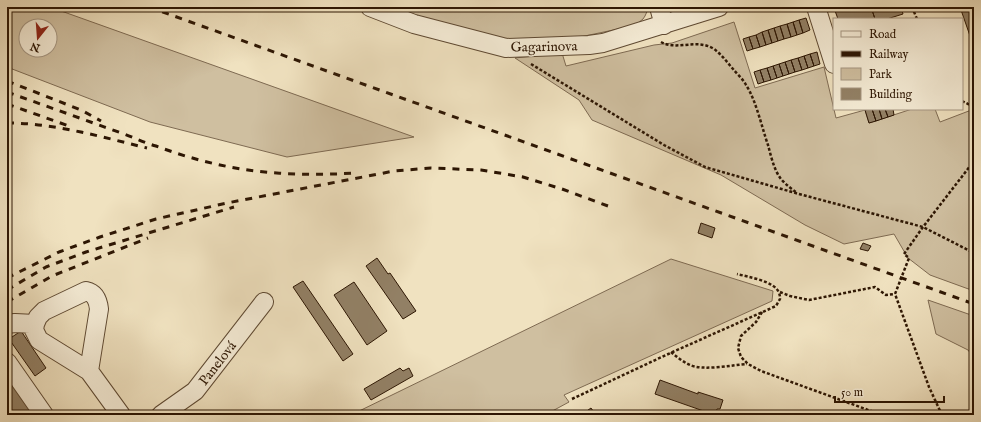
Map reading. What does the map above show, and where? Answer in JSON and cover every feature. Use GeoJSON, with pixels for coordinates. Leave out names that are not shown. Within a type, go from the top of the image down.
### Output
{"type":"FeatureCollection","features":[{"type":"Feature","properties":{"kind":"street","name":"Gagarinova"},"geometry":{"type":"LineString","coordinates":[[370,7],[414,24],[506,48],[603,43],[719,7]]}},
{"type":"Feature","properties":{"kind":"street"},"geometry":{"type":"LineString","coordinates":[[658,27],[659,7]]}},
{"type":"Feature","properties":{"kind":"street"},"geometry":{"type":"LineString","coordinates":[[816,7],[833,54]]}},
{"type":"Feature","properties":{"kind":"street"},"geometry":{"type":"LineString","coordinates":[[89,371],[99,309],[98,301],[90,292],[86,291],[44,311],[38,317],[34,330],[39,340],[89,371],[121,415]]}},
{"type":"Feature","properties":{"kind":"street","name":"Panelová"},"geometry":{"type":"LineString","coordinates":[[161,415],[195,391],[264,302]]}},
{"type":"Feature","properties":{"kind":"street"},"geometry":{"type":"LineString","coordinates":[[7,324],[35,324]]}},
{"type":"Feature","properties":{"kind":"street"},"geometry":{"type":"LineString","coordinates":[[7,362],[44,415]]}},
{"type":"Feature","properties":{"kind":"path"},"geometry":{"type":"LineString","coordinates":[[912,7],[917,18]]}},
{"type":"Feature","properties":{"kind":"path"},"geometry":{"type":"LineString","coordinates":[[658,27],[657,38],[662,43],[669,46],[693,44],[703,45],[713,49],[728,63],[747,86],[754,102],[774,165],[780,178],[800,194]]}},
{"type":"Feature","properties":{"kind":"path"},"geometry":{"type":"LineString","coordinates":[[506,48],[664,145],[705,167],[923,228],[974,253]]}},
{"type":"Feature","properties":{"kind":"path"},"geometry":{"type":"LineString","coordinates":[[963,101],[974,107]]}},
{"type":"Feature","properties":{"kind":"path"},"geometry":{"type":"LineString","coordinates":[[942,415],[929,387],[895,294],[909,258],[904,254],[974,161]]}},
{"type":"Feature","properties":{"kind":"path"},"geometry":{"type":"LineString","coordinates":[[572,399],[671,352],[776,306],[780,299],[779,292],[775,287],[764,281],[737,274]]}},
{"type":"Feature","properties":{"kind":"path"},"geometry":{"type":"LineString","coordinates":[[779,292],[809,300],[875,287],[886,295],[895,294]]}},
{"type":"Feature","properties":{"kind":"path"},"geometry":{"type":"LineString","coordinates":[[762,312],[756,322],[741,336],[738,348],[741,357],[748,364],[761,371],[882,415]]}},
{"type":"Feature","properties":{"kind":"path"},"geometry":{"type":"LineString","coordinates":[[671,352],[690,365],[696,367],[704,368],[748,364]]}},
{"type":"Feature","properties":{"kind":"green space"},"geometry":{"type":"Polygon","coordinates":[[[7,7],[50,7],[414,137],[287,157],[150,122],[7,67],[7,7]]]}},
{"type":"Feature","properties":{"kind":"green space"},"geometry":{"type":"Polygon","coordinates":[[[393,7],[649,7],[643,19],[638,23],[623,28],[575,38],[506,41],[434,22],[393,7]]]}},
{"type":"Feature","properties":{"kind":"green space"},"geometry":{"type":"Polygon","coordinates":[[[734,22],[755,88],[824,67],[836,118],[865,110],[869,123],[909,110],[935,110],[940,122],[974,109],[974,291],[930,275],[908,258],[894,234],[844,244],[805,225],[721,175],[592,120],[579,100],[515,58],[562,53],[566,66],[654,45],[672,43],[734,22]]]}},
{"type":"Feature","properties":{"kind":"green space"},"geometry":{"type":"Polygon","coordinates":[[[671,259],[773,291],[772,301],[564,395],[569,402],[545,415],[353,414],[671,259]]]}},
{"type":"Feature","properties":{"kind":"green space"},"geometry":{"type":"Polygon","coordinates":[[[928,300],[974,316],[974,358],[968,350],[936,334],[928,300]]]}},
{"type":"Feature","properties":{"kind":"building"},"geometry":{"type":"Polygon","coordinates":[[[871,7],[875,18],[838,18],[834,8],[871,7]]]}},
{"type":"Feature","properties":{"kind":"building"},"geometry":{"type":"Polygon","coordinates":[[[871,7],[901,7],[903,14],[890,18],[875,18],[871,7]]]}},
{"type":"Feature","properties":{"kind":"building"},"geometry":{"type":"Polygon","coordinates":[[[960,7],[974,7],[974,31],[969,33],[960,7]]]}},
{"type":"Feature","properties":{"kind":"building"},"geometry":{"type":"Polygon","coordinates":[[[806,18],[810,30],[803,33],[799,20],[806,18]]]}},
{"type":"Feature","properties":{"kind":"building"},"geometry":{"type":"Polygon","coordinates":[[[799,20],[803,33],[797,35],[793,22],[799,20]]]}},
{"type":"Feature","properties":{"kind":"building"},"geometry":{"type":"Polygon","coordinates":[[[793,22],[797,35],[791,37],[787,24],[793,22]]]}},
{"type":"Feature","properties":{"kind":"building"},"geometry":{"type":"Polygon","coordinates":[[[787,24],[791,37],[784,39],[780,26],[787,24]]]}},
{"type":"Feature","properties":{"kind":"building"},"geometry":{"type":"Polygon","coordinates":[[[780,26],[784,39],[778,41],[774,28],[780,26]]]}},
{"type":"Feature","properties":{"kind":"building"},"geometry":{"type":"Polygon","coordinates":[[[774,28],[778,41],[772,43],[768,30],[774,28]]]}},
{"type":"Feature","properties":{"kind":"building"},"geometry":{"type":"Polygon","coordinates":[[[768,30],[772,43],[766,45],[762,32],[768,30]]]}},
{"type":"Feature","properties":{"kind":"building"},"geometry":{"type":"Polygon","coordinates":[[[974,31],[974,49],[969,33],[974,31]]]}},
{"type":"Feature","properties":{"kind":"building"},"geometry":{"type":"Polygon","coordinates":[[[762,32],[766,45],[760,47],[756,35],[762,32]]]}},
{"type":"Feature","properties":{"kind":"building"},"geometry":{"type":"Polygon","coordinates":[[[756,35],[760,47],[753,49],[749,37],[756,35]]]}},
{"type":"Feature","properties":{"kind":"building"},"geometry":{"type":"Polygon","coordinates":[[[749,37],[753,49],[747,51],[743,39],[749,37]]]}},
{"type":"Feature","properties":{"kind":"building"},"geometry":{"type":"Polygon","coordinates":[[[817,52],[820,64],[814,66],[810,54],[817,52]]]}},
{"type":"Feature","properties":{"kind":"building"},"geometry":{"type":"Polygon","coordinates":[[[810,54],[814,66],[808,68],[804,56],[810,54]]]}},
{"type":"Feature","properties":{"kind":"building"},"geometry":{"type":"Polygon","coordinates":[[[804,56],[808,68],[802,70],[798,58],[804,56]]]}},
{"type":"Feature","properties":{"kind":"building"},"geometry":{"type":"Polygon","coordinates":[[[798,58],[802,70],[795,72],[791,60],[798,58]]]}},
{"type":"Feature","properties":{"kind":"building"},"geometry":{"type":"Polygon","coordinates":[[[791,60],[795,72],[789,74],[785,62],[791,60]]]}},
{"type":"Feature","properties":{"kind":"building"},"geometry":{"type":"Polygon","coordinates":[[[785,62],[789,74],[783,76],[779,64],[785,62]]]}},
{"type":"Feature","properties":{"kind":"building"},"geometry":{"type":"Polygon","coordinates":[[[779,64],[783,76],[777,78],[773,66],[779,64]]]}},
{"type":"Feature","properties":{"kind":"building"},"geometry":{"type":"Polygon","coordinates":[[[773,66],[777,78],[771,80],[767,68],[773,66]]]}},
{"type":"Feature","properties":{"kind":"building"},"geometry":{"type":"Polygon","coordinates":[[[767,68],[771,80],[764,82],[760,70],[767,68]]]}},
{"type":"Feature","properties":{"kind":"building"},"geometry":{"type":"Polygon","coordinates":[[[760,70],[764,82],[758,84],[754,72],[760,70]]]}},
{"type":"Feature","properties":{"kind":"building"},"geometry":{"type":"Polygon","coordinates":[[[865,110],[872,110],[876,121],[869,123],[865,110]]]}},
{"type":"Feature","properties":{"kind":"building"},"geometry":{"type":"Polygon","coordinates":[[[872,110],[879,110],[882,119],[876,121],[872,110]]]}},
{"type":"Feature","properties":{"kind":"building"},"geometry":{"type":"Polygon","coordinates":[[[879,110],[885,110],[888,117],[882,119],[879,110]]]}},
{"type":"Feature","properties":{"kind":"building"},"geometry":{"type":"Polygon","coordinates":[[[885,110],[893,110],[894,115],[888,117],[885,110]]]}},
{"type":"Feature","properties":{"kind":"building"},"geometry":{"type":"Polygon","coordinates":[[[701,223],[715,228],[712,238],[698,233],[701,223]]]}},
{"type":"Feature","properties":{"kind":"building"},"geometry":{"type":"Polygon","coordinates":[[[863,243],[871,246],[868,251],[860,249],[863,243]]]}},
{"type":"Feature","properties":{"kind":"building"},"geometry":{"type":"Polygon","coordinates":[[[377,258],[388,274],[390,273],[416,311],[403,319],[366,266],[377,258]]]}},
{"type":"Feature","properties":{"kind":"building"},"geometry":{"type":"Polygon","coordinates":[[[303,281],[353,354],[343,361],[293,287],[303,281]]]}},
{"type":"Feature","properties":{"kind":"building"},"geometry":{"type":"Polygon","coordinates":[[[354,282],[387,331],[367,345],[334,295],[354,282]]]}},
{"type":"Feature","properties":{"kind":"building"},"geometry":{"type":"Polygon","coordinates":[[[21,331],[46,368],[35,376],[9,339],[21,331]]]}},
{"type":"Feature","properties":{"kind":"building"},"geometry":{"type":"Polygon","coordinates":[[[400,368],[403,371],[409,368],[413,376],[371,400],[364,389],[400,368]]]}},
{"type":"Feature","properties":{"kind":"building"},"geometry":{"type":"Polygon","coordinates":[[[7,374],[36,415],[7,415],[7,374]]]}},
{"type":"Feature","properties":{"kind":"building"},"geometry":{"type":"Polygon","coordinates":[[[660,380],[698,394],[698,392],[723,400],[720,409],[717,409],[715,415],[655,394],[660,380]]]}},
{"type":"Feature","properties":{"kind":"building"},"geometry":{"type":"Polygon","coordinates":[[[591,408],[596,415],[581,415],[591,408]]]}},
{"type":"Feature","properties":{"kind":"railway"},"geometry":{"type":"LineString","coordinates":[[149,7],[974,304]]}},
{"type":"Feature","properties":{"kind":"railway"},"geometry":{"type":"LineString","coordinates":[[7,81],[81,110],[101,121]]}},
{"type":"Feature","properties":{"kind":"railway"},"geometry":{"type":"LineString","coordinates":[[7,92],[205,162],[256,171],[281,173],[356,173]]}},
{"type":"Feature","properties":{"kind":"railway"},"geometry":{"type":"LineString","coordinates":[[7,104],[69,126]]}},
{"type":"Feature","properties":{"kind":"railway"},"geometry":{"type":"LineString","coordinates":[[7,123],[42,125],[60,128],[147,148]]}},
{"type":"Feature","properties":{"kind":"railway"},"geometry":{"type":"LineString","coordinates":[[7,278],[59,252],[156,219],[227,203],[394,171],[431,168],[481,170],[523,177],[562,189],[608,206]]}},
{"type":"Feature","properties":{"kind":"railway"},"geometry":{"type":"LineString","coordinates":[[7,290],[46,267],[86,252],[234,207]]}},
{"type":"Feature","properties":{"kind":"railway"},"geometry":{"type":"LineString","coordinates":[[7,302],[52,276],[148,238]]}}]}
